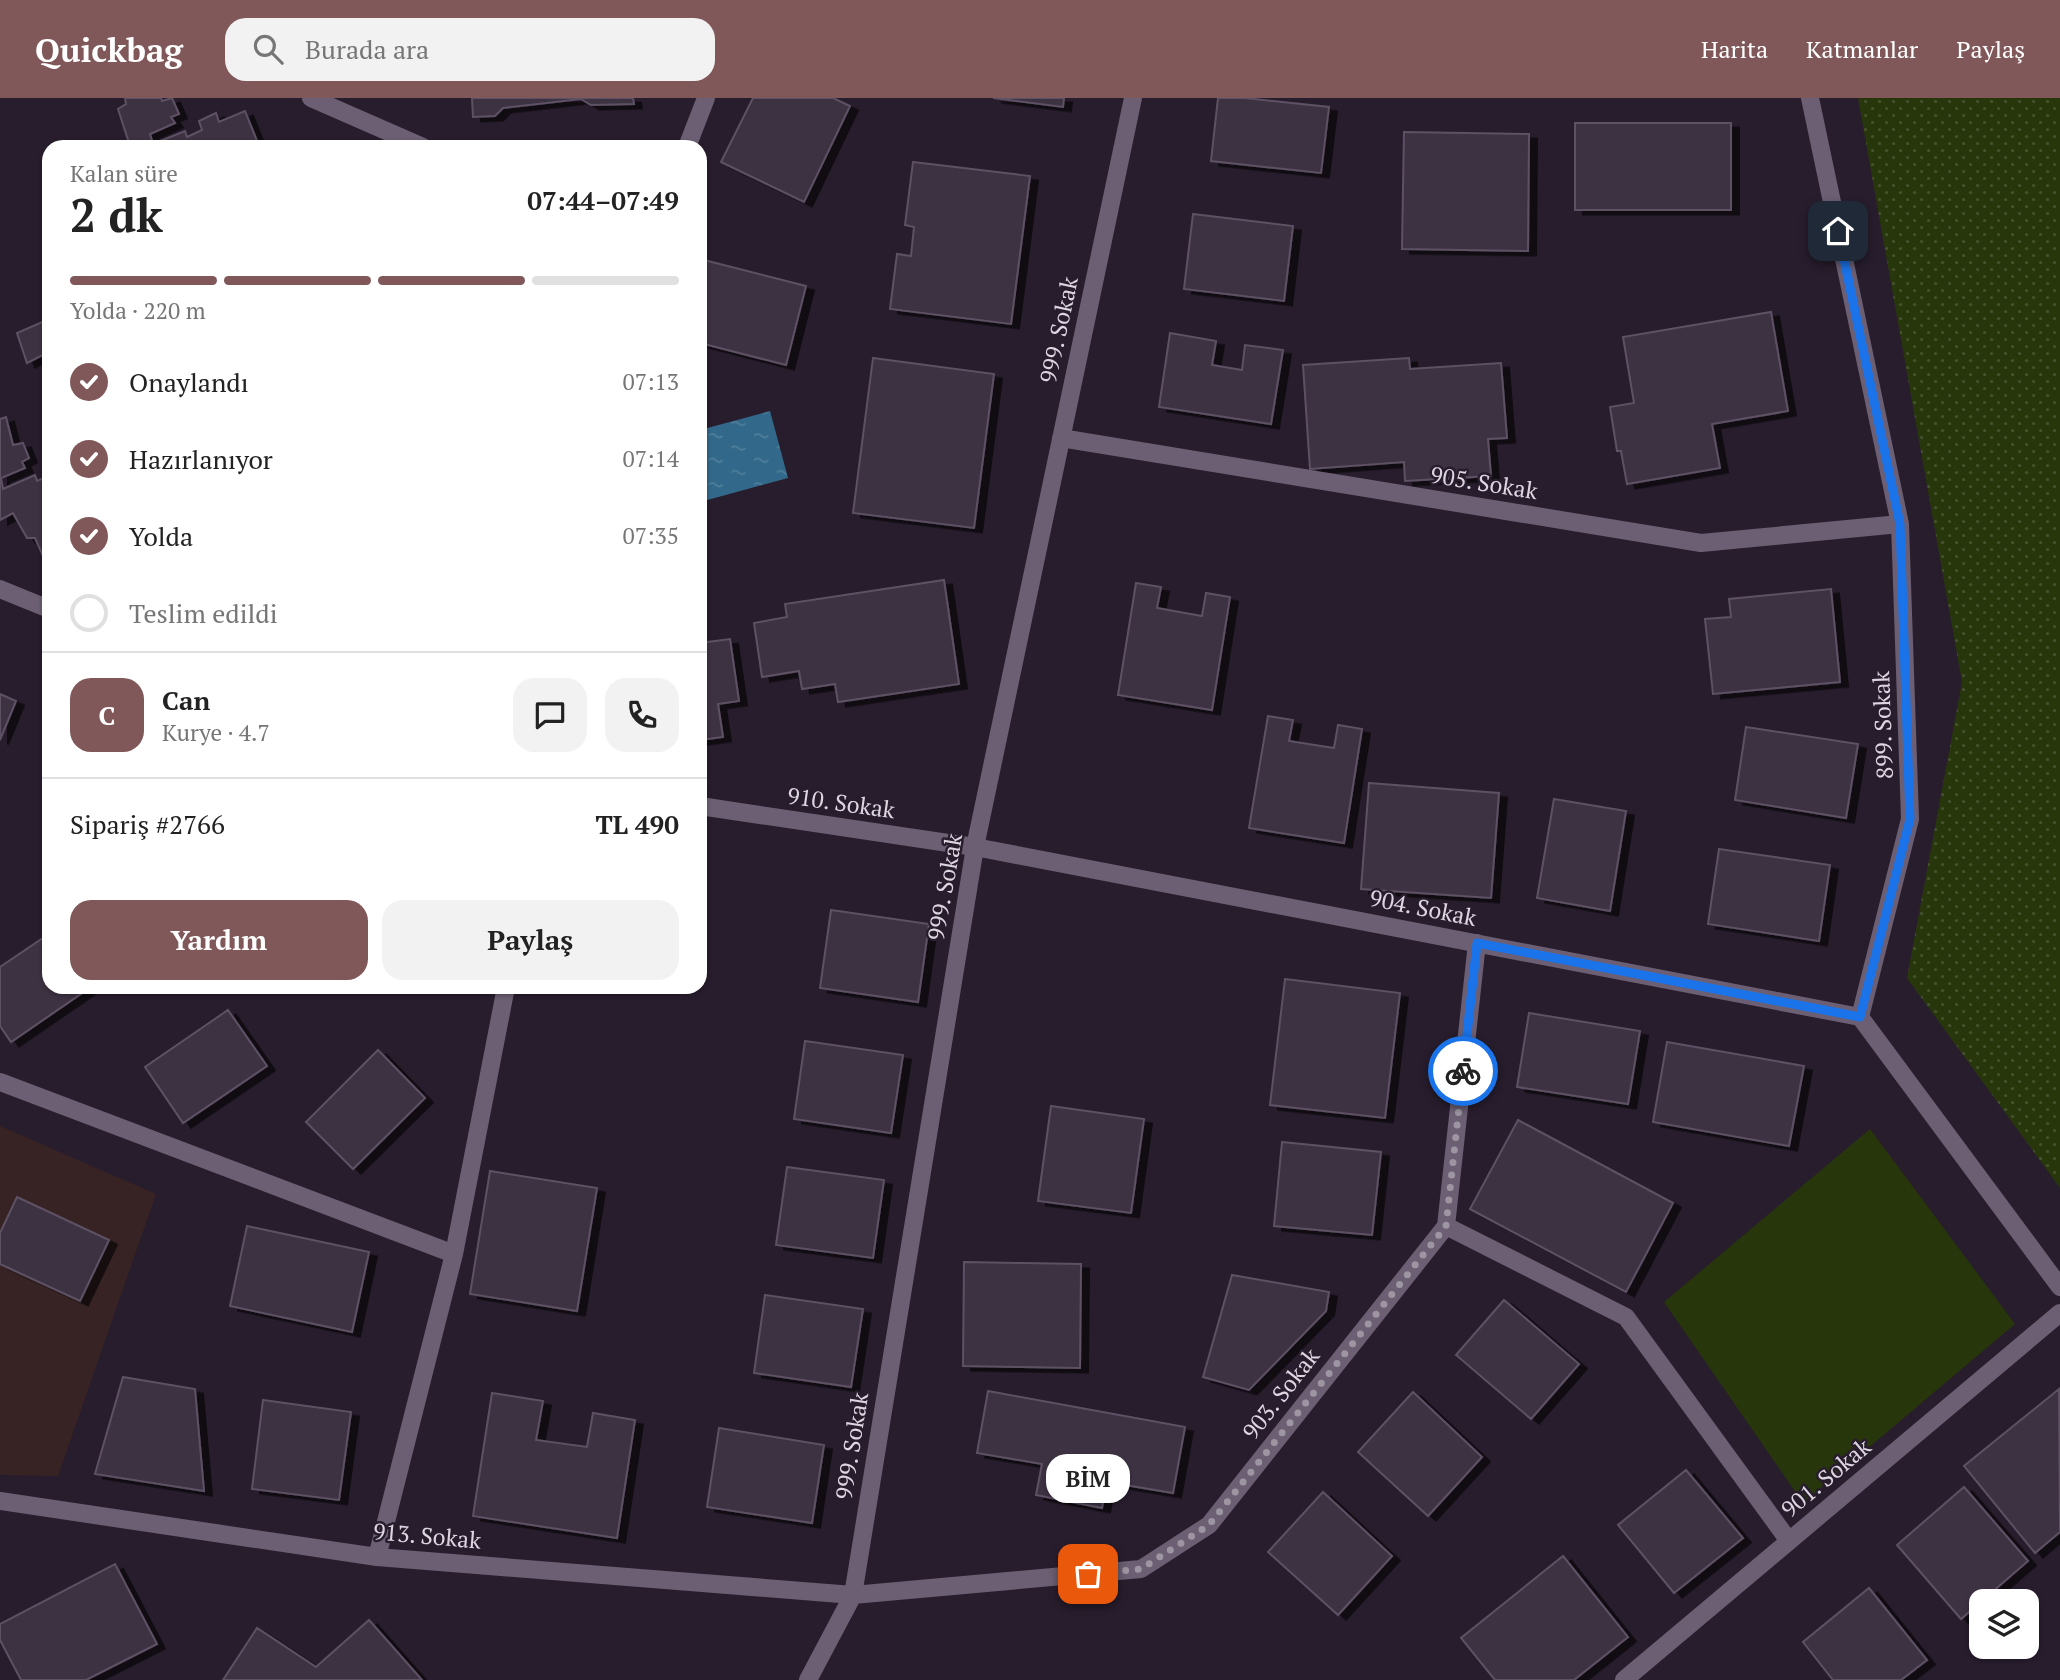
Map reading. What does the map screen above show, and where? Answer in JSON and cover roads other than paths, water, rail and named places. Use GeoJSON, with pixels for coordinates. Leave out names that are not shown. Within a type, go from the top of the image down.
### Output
{"type":"FeatureCollection","features":[{"type":"Feature","properties":{"kind":"street"},"geometry":{"type":"LineString","coordinates":[[311,98],[407,140]]}},
{"type":"Feature","properties":{"kind":"street"},"geometry":{"type":"LineString","coordinates":[[690,140],[706,98]]}},
{"type":"Feature","properties":{"kind":"street","name":"999. Sokak"},"geometry":{"type":"LineString","coordinates":[[808,1680],[853,1595],[975,847],[1133,98]]}},
{"type":"Feature","properties":{"kind":"street","name":"899. Sokak"},"geometry":{"type":"LineString","coordinates":[[1810,98],[1900,524],[1910,819],[1860,1017]]}},
{"type":"Feature","properties":{"kind":"street","name":"905. Sokak"},"geometry":{"type":"LineString","coordinates":[[1061,438],[1701,543],[1900,524]]}},
{"type":"Feature","properties":{"kind":"street"},"geometry":{"type":"LineString","coordinates":[[0,589],[42,606]]}},
{"type":"Feature","properties":{"kind":"street","name":"910. Sokak"},"geometry":{"type":"LineString","coordinates":[[707,807],[975,847]]}},
{"type":"Feature","properties":{"kind":"street","name":"904. Sokak"},"geometry":{"type":"LineString","coordinates":[[975,847],[1860,1017]]}},
{"type":"Feature","properties":{"kind":"street"},"geometry":{"type":"LineString","coordinates":[[1477,943],[1446,1226],[1626,1317],[1789,1541]]}},
{"type":"Feature","properties":{"kind":"street"},"geometry":{"type":"LineString","coordinates":[[377,1558],[454,1254],[505,994]]}},
{"type":"Feature","properties":{"kind":"street"},"geometry":{"type":"LineString","coordinates":[[1860,1017],[2060,1287]]}},
{"type":"Feature","properties":{"kind":"street"},"geometry":{"type":"LineString","coordinates":[[0,1082],[454,1254]]}},
{"type":"Feature","properties":{"kind":"street","name":"903. Sokak"},"geometry":{"type":"LineString","coordinates":[[853,1595],[1141,1569],[1209,1525],[1446,1226]]}},
{"type":"Feature","properties":{"kind":"street","name":"901. Sokak"},"geometry":{"type":"LineString","coordinates":[[1624,1680],[2060,1313]]}},
{"type":"Feature","properties":{"kind":"street","name":"913. Sokak"},"geometry":{"type":"LineString","coordinates":[[0,1502],[377,1558],[853,1595]]}},
{"type":"Feature","properties":{"kind":"water"},"geometry":{"type":"Polygon","coordinates":[[[770,411],[788,478],[707,500],[707,428],[770,411]]]}},
{"type":"Feature","properties":{"kind":"place","name":"BİM"},"geometry":{"type":"Point","coordinates":[1088,1574]}}]}
